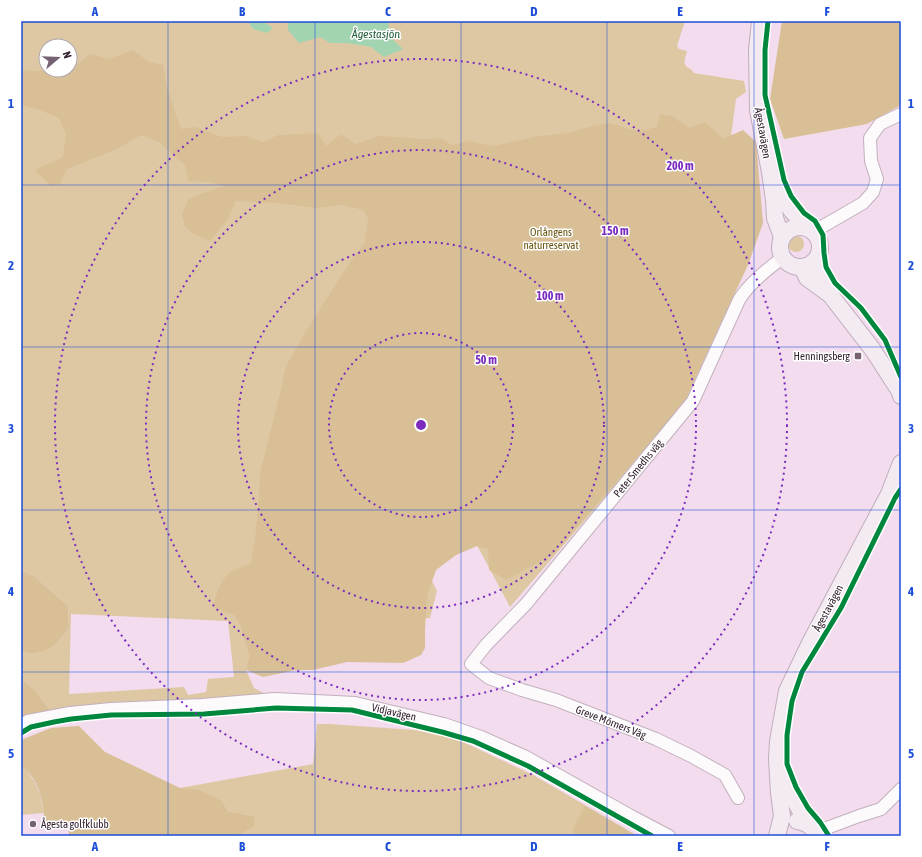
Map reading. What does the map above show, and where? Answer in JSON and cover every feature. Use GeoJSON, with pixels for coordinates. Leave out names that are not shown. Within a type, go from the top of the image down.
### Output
{"type":"FeatureCollection","features":[{"type":"Feature","properties":{"kind":"main road","name":"Ågestavägen"},"geometry":{"type":"LineString","coordinates":[[760,21],[757,50],[758,110],[770,172],[775,218],[782,237]]}},
{"type":"Feature","properties":{"kind":"main road","name":"Ågestavägen"},"geometry":{"type":"LineString","coordinates":[[770,172],[791,210],[812,231]]}},
{"type":"Feature","properties":{"kind":"main road"},"geometry":{"type":"LineString","coordinates":[[796,226],[812,231],[821,245],[818,257],[808,266],[792,266],[787,263],[780,251],[780,244],[785,232],[796,226]]}},
{"type":"Feature","properties":{"kind":"main road"},"geometry":{"type":"LineString","coordinates":[[818,257],[819,270],[832,296],[873,350],[900,392],[901,396]]}},
{"type":"Feature","properties":{"kind":"main road"},"geometry":{"type":"LineString","coordinates":[[802,267],[807,278],[832,296]]}},
{"type":"Feature","properties":{"kind":"main road","name":"Ågestavägen"},"geometry":{"type":"LineString","coordinates":[[778,834],[782,816],[777,759],[778,741],[787,690],[811,641],[889,494],[901,463]]}},
{"type":"Feature","properties":{"kind":"main road","name":"Ågestavägen"},"geometry":{"type":"LineString","coordinates":[[777,759],[790,792],[813,830]]}},
{"type":"Feature","properties":{"kind":"main road"},"geometry":{"type":"LineString","coordinates":[[778,834],[785,825],[797,821],[813,830]]}},
{"type":"Feature","properties":{"kind":"street"},"geometry":{"type":"LineString","coordinates":[[812,231],[820,228],[863,203],[873,192],[877,179],[871,161],[870,138],[880,124],[901,114]]}},
{"type":"Feature","properties":{"kind":"street","name":"Peter Smedhs väg"},"geometry":{"type":"LineString","coordinates":[[471,664],[486,645],[526,604],[693,401],[738,300],[773,265],[783,258]]}},
{"type":"Feature","properties":{"kind":"street","name":"Greve Mörners Väg"},"geometry":{"type":"LineString","coordinates":[[471,664],[489,678],[556,700],[617,723],[656,739],[691,756],[724,775],[738,798]]}},
{"type":"Feature","properties":{"kind":"street","name":"Vidjavägen"},"geometry":{"type":"LineString","coordinates":[[21,725],[28,721],[70,713],[111,709],[202,706],[275,699],[355,703],[444,724],[481,737],[526,757],[631,816],[670,836]]}},
{"type":"Feature","properties":{"kind":"street"},"geometry":{"type":"LineString","coordinates":[[813,830],[881,809],[901,789]]}},
{"type":"Feature","properties":{"kind":"green space","name":"Orlångens naturreservat"},"geometry":{"type":"Polygon","coordinates":[[[21,21],[685,21],[677,46],[679,49],[687,51],[685,61],[687,67],[694,73],[744,81],[746,92],[736,99],[725,181],[735,274],[684,406],[510,607],[470,532],[428,573],[437,591],[430,618],[246,632],[234,615],[240,626],[249,656],[246,670],[254,688],[275,699],[54,716],[35,691],[21,680],[21,651],[31,654],[55,645],[69,628],[68,606],[34,576],[21,569],[21,21]],[[71,614],[69,694],[184,687],[188,695],[206,692],[208,679],[234,677],[228,621],[71,614]]]}},
{"type":"Feature","properties":{"kind":"green space"},"geometry":{"type":"Polygon","coordinates":[[[782,21],[901,21],[901,105],[867,124],[784,139],[770,99],[782,21]]]}},
{"type":"Feature","properties":{"kind":"green space","name":"Orlångens naturreservat"},"geometry":{"type":"Polygon","coordinates":[[[133,50],[149,62],[163,65],[167,88],[181,129],[195,127],[222,137],[246,136],[263,142],[278,135],[318,133],[326,146],[341,134],[356,144],[379,136],[425,139],[441,138],[452,145],[468,141],[493,146],[539,136],[568,133],[592,126],[610,123],[638,132],[657,127],[660,114],[672,116],[689,128],[705,122],[723,139],[743,130],[756,142],[763,223],[748,265],[684,403],[554,554],[506,580],[489,570],[488,549],[477,546],[456,555],[436,570],[427,596],[425,648],[421,655],[403,663],[347,662],[313,670],[296,670],[263,677],[246,670],[249,656],[240,626],[234,615],[213,607],[215,598],[222,581],[228,574],[251,563],[258,509],[260,473],[286,366],[306,331],[350,262],[365,242],[368,219],[363,210],[342,205],[317,208],[277,203],[236,201],[227,220],[210,241],[194,234],[185,227],[182,214],[188,200],[197,195],[225,186],[208,182],[188,181],[185,165],[159,142],[141,135],[117,149],[67,169],[60,184],[51,186],[35,170],[63,157],[66,134],[59,118],[40,110],[21,105],[21,70],[38,71],[38,78],[78,78],[78,64],[90,54],[109,59],[133,50]]]}},
{"type":"Feature","properties":{"kind":"green space"},"geometry":{"type":"Polygon","coordinates":[[[793,236],[799,236],[804,241],[802,250],[799,252],[793,252],[788,247],[788,241],[793,236]]]}},
{"type":"Feature","properties":{"kind":"green space"},"geometry":{"type":"Polygon","coordinates":[[[21,569],[34,576],[68,606],[69,628],[55,645],[46,650],[31,654],[21,651],[21,569]]]}},
{"type":"Feature","properties":{"kind":"green space"},"geometry":{"type":"Polygon","coordinates":[[[21,680],[35,691],[54,716],[21,725],[21,680]]]}},
{"type":"Feature","properties":{"kind":"green space"},"geometry":{"type":"Polygon","coordinates":[[[317,724],[442,732],[533,775],[638,836],[237,836],[254,827],[254,816],[228,811],[222,801],[180,788],[313,764],[317,724]]]}},
{"type":"Feature","properties":{"kind":"green space"},"geometry":{"type":"Polygon","coordinates":[[[79,726],[105,752],[180,788],[200,790],[222,801],[228,811],[254,816],[254,827],[237,836],[69,836],[68,823],[45,826],[42,803],[38,788],[30,775],[24,768],[21,768],[21,740],[51,728],[79,726]]]}},
{"type":"Feature","properties":{"kind":"green space"},"geometry":{"type":"Polygon","coordinates":[[[24,767],[35,782],[40,794],[44,813],[21,815],[21,768],[24,767]]]}},
{"type":"Feature","properties":{"kind":"green space"},"geometry":{"type":"Polygon","coordinates":[[[585,806],[636,836],[573,836],[573,829],[585,806]]]}},
{"type":"Feature","properties":{"kind":"water"},"geometry":{"type":"Polygon","coordinates":[[[248,21],[262,21],[273,28],[267,33],[253,29],[248,21]]]}},
{"type":"Feature","properties":{"kind":"water","name":"Ågestasjön"},"geometry":{"type":"Polygon","coordinates":[[[288,21],[388,21],[390,37],[403,49],[384,57],[371,47],[347,43],[330,43],[320,37],[299,43],[288,30],[288,21]]]}},
{"type":"Feature","properties":{"kind":"cycle path"},"geometry":{"type":"LineString","coordinates":[[768,21],[765,50],[765,95],[784,180],[791,196],[804,213],[815,221],[823,235],[826,267],[835,283],[861,308],[885,340],[901,377]]}},
{"type":"Feature","properties":{"kind":"cycle path"},"geometry":{"type":"LineString","coordinates":[[829,836],[808,808],[796,787],[787,764],[787,735],[792,701],[802,672],[841,608],[895,498],[901,489]]}},
{"type":"Feature","properties":{"kind":"cycle path"},"geometry":{"type":"LineString","coordinates":[[21,733],[31,727],[54,722],[111,715],[204,714],[276,708],[352,710],[473,741],[528,766],[652,836]]}},
{"type":"Feature","properties":{"kind":"place","name":"Henningsberg"},"geometry":{"type":"Point","coordinates":[858,356]}},
{"type":"Feature","properties":{"kind":"place","name":"Ågesta golfklubb"},"geometry":{"type":"Point","coordinates":[33,824]}}]}
